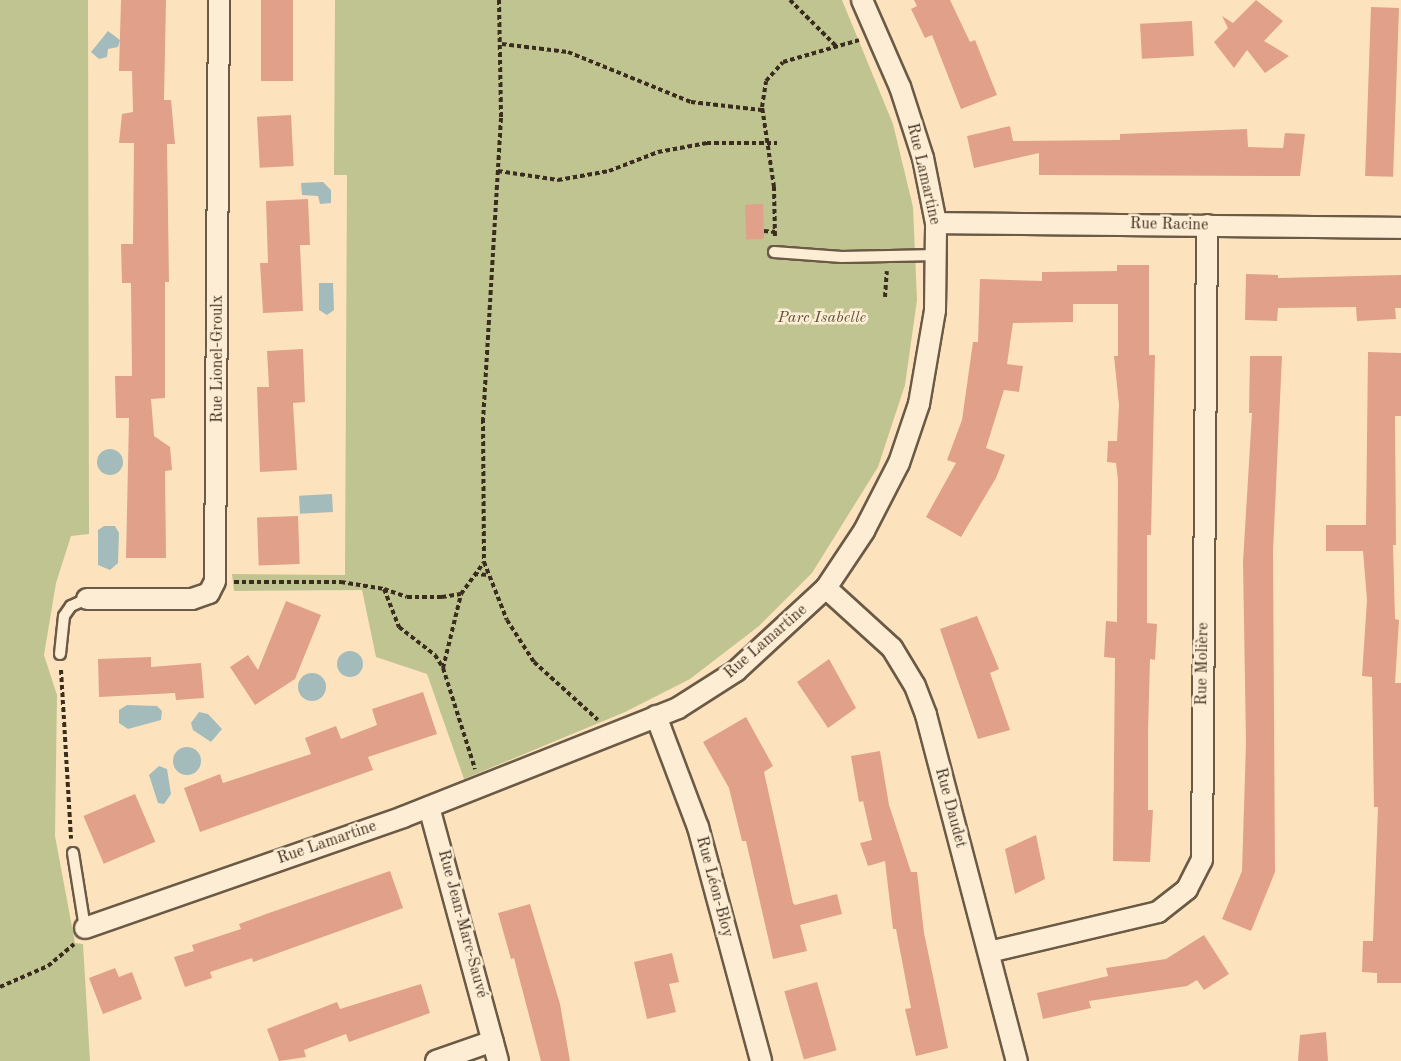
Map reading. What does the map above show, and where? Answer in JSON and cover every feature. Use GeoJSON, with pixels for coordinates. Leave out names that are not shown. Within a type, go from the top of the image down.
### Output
{"type":"FeatureCollection","features":[{"type":"Feature","properties":{"kind":"street","name":"Rue Lionel-Groulx"},"geometry":{"type":"LineString","coordinates":[[87,599],[192,599],[206,596],[214,585],[219,0]]}},
{"type":"Feature","properties":{"kind":"street","name":"Rue Lamartine"},"geometry":{"type":"LineString","coordinates":[[85,928],[429,807],[678,708],[736,671],[826,588],[879,505],[911,433],[933,337],[937,255],[936,223],[912,121],[862,0]]}},
{"type":"Feature","properties":{"kind":"street","name":"Rue Racine"},"geometry":{"type":"LineString","coordinates":[[936,223],[1401,228]]}},
{"type":"Feature","properties":{"kind":"street","name":"Rue Molière"},"geometry":{"type":"LineString","coordinates":[[989,952],[1158,912],[1187,889],[1202,860],[1207,225]]}},
{"type":"Feature","properties":{"kind":"street","name":"Rue Daudet"},"geometry":{"type":"LineString","coordinates":[[826,588],[892,648],[915,686],[926,715],[1017,1061]]}},
{"type":"Feature","properties":{"kind":"street","name":"Rue Léon-Bloy"},"geometry":{"type":"LineString","coordinates":[[656,716],[698,827],[761,1061]]}},
{"type":"Feature","properties":{"kind":"street","name":"Rue Jean-Marc-Sauvé"},"geometry":{"type":"LineString","coordinates":[[429,807],[498,1061]]}},
{"type":"Feature","properties":{"kind":"street"},"geometry":{"type":"LineString","coordinates":[[436,1061],[493,1041]]}},
{"type":"Feature","properties":{"kind":"lane"},"geometry":{"type":"LineString","coordinates":[[774,252],[888,257],[937,255]]}},
{"type":"Feature","properties":{"kind":"lane"},"geometry":{"type":"LineString","coordinates":[[60,654],[64,616],[71,606],[87,599]]}},
{"type":"Feature","properties":{"kind":"lane"},"geometry":{"type":"LineString","coordinates":[[73,853],[85,928]]}},
{"type":"Feature","properties":{"kind":"path"},"geometry":{"type":"LineString","coordinates":[[499,0],[502,44],[498,171],[483,419],[484,562],[507,620],[534,662],[614,734]]}},
{"type":"Feature","properties":{"kind":"path"},"geometry":{"type":"LineString","coordinates":[[790,0],[837,46]]}},
{"type":"Feature","properties":{"kind":"path"},"geometry":{"type":"LineString","coordinates":[[774,252],[775,232],[769,146],[762,110],[762,92],[774,69],[783,62],[860,40]]}},
{"type":"Feature","properties":{"kind":"path"},"geometry":{"type":"LineString","coordinates":[[502,44],[568,52],[691,102],[762,110]]}},
{"type":"Feature","properties":{"kind":"path"},"geometry":{"type":"LineString","coordinates":[[498,171],[558,180],[586,177],[658,152],[707,143],[769,146],[777,142]]}},
{"type":"Feature","properties":{"kind":"path"},"geometry":{"type":"LineString","coordinates":[[764,231],[775,232]]}},
{"type":"Feature","properties":{"kind":"path"},"geometry":{"type":"LineString","coordinates":[[885,297],[888,257]]}},
{"type":"Feature","properties":{"kind":"path"},"geometry":{"type":"LineString","coordinates":[[443,668],[461,594],[484,562]]}},
{"type":"Feature","properties":{"kind":"path"},"geometry":{"type":"LineString","coordinates":[[474,574],[489,575]]}},
{"type":"Feature","properties":{"kind":"path"},"geometry":{"type":"LineString","coordinates":[[232,582],[341,582],[384,589],[407,597],[461,594]]}},
{"type":"Feature","properties":{"kind":"path"},"geometry":{"type":"LineString","coordinates":[[384,589],[399,627],[435,655],[443,668],[480,786]]}},
{"type":"Feature","properties":{"kind":"path"},"geometry":{"type":"LineString","coordinates":[[60,654],[73,853]]}},
{"type":"Feature","properties":{"kind":"path"},"geometry":{"type":"LineString","coordinates":[[0,987],[48,966],[77,941],[85,928]]}},
{"type":"Feature","properties":{"kind":"green space"},"geometry":{"type":"Polygon","coordinates":[[[0,0],[88,0],[89,534],[71,536],[56,583],[44,655],[57,695],[55,836],[75,943],[83,944],[90,1061],[0,1061],[0,0]]]}},
{"type":"Feature","properties":{"kind":"green space","name":"Parc Isabelle"},"geometry":{"type":"Polygon","coordinates":[[[335,0],[842,0],[893,124],[913,207],[917,300],[905,385],[878,467],[812,573],[759,626],[690,679],[625,712],[464,779],[427,674],[376,657],[362,590],[234,591],[232,574],[345,575],[347,175],[334,175],[335,0]]]}},
{"type":"Feature","properties":{"kind":"water"},"geometry":{"type":"Polygon","coordinates":[[[108,31],[120,40],[118,47],[108,49],[107,57],[99,59],[91,52],[108,31]]]}},
{"type":"Feature","properties":{"kind":"water"},"geometry":{"type":"Polygon","coordinates":[[[323,182],[331,190],[331,203],[320,204],[318,196],[302,195],[301,183],[323,182]]]}},
{"type":"Feature","properties":{"kind":"water"},"geometry":{"type":"Polygon","coordinates":[[[319,283],[333,283],[334,310],[327,315],[319,310],[319,283]]]}},
{"type":"Feature","properties":{"kind":"water"},"geometry":{"type":"Polygon","coordinates":[[[110,449],[119,453],[123,462],[119,471],[110,475],[101,471],[97,462],[101,453],[110,449]]]}},
{"type":"Feature","properties":{"kind":"water"},"geometry":{"type":"Polygon","coordinates":[[[332,494],[333,512],[300,514],[299,496],[332,494]]]}},
{"type":"Feature","properties":{"kind":"water"},"geometry":{"type":"Polygon","coordinates":[[[104,526],[115,526],[119,533],[118,563],[110,570],[98,565],[98,530],[104,526]]]}},
{"type":"Feature","properties":{"kind":"water"},"geometry":{"type":"Polygon","coordinates":[[[350,651],[359,655],[363,664],[359,673],[350,677],[341,673],[337,664],[341,655],[350,651]]]}},
{"type":"Feature","properties":{"kind":"water"},"geometry":{"type":"Polygon","coordinates":[[[312,673],[322,677],[326,687],[322,697],[312,701],[302,697],[298,687],[302,677],[312,673]]]}},
{"type":"Feature","properties":{"kind":"water"},"geometry":{"type":"Polygon","coordinates":[[[127,705],[157,706],[162,711],[161,720],[128,729],[119,723],[119,710],[127,705]]]}},
{"type":"Feature","properties":{"kind":"water"},"geometry":{"type":"Polygon","coordinates":[[[199,712],[208,714],[222,729],[211,742],[193,730],[191,723],[199,712]]]}},
{"type":"Feature","properties":{"kind":"water"},"geometry":{"type":"Polygon","coordinates":[[[187,747],[197,751],[201,761],[197,771],[187,775],[177,771],[173,761],[177,751],[187,747]]]}},
{"type":"Feature","properties":{"kind":"water"},"geometry":{"type":"Polygon","coordinates":[[[159,766],[167,769],[171,794],[164,804],[158,803],[149,775],[159,766]]]}},
{"type":"Feature","properties":{"kind":"building"},"geometry":{"type":"Polygon","coordinates":[[[121,0],[166,0],[164,100],[171,100],[175,144],[167,144],[169,282],[165,282],[165,398],[151,399],[154,436],[170,447],[172,470],[165,471],[166,558],[126,558],[129,418],[116,418],[115,376],[132,376],[131,283],[122,283],[121,244],[133,244],[134,143],[119,143],[122,114],[133,112],[132,71],[119,71],[121,0]]]}},
{"type":"Feature","properties":{"kind":"building"},"geometry":{"type":"Polygon","coordinates":[[[261,0],[293,0],[293,81],[261,81],[261,0]]]}},
{"type":"Feature","properties":{"kind":"building"},"geometry":{"type":"Polygon","coordinates":[[[914,0],[950,0],[970,42],[975,40],[997,95],[961,109],[932,35],[925,38],[911,9],[917,6],[914,0]]]}},
{"type":"Feature","properties":{"kind":"building"},"geometry":{"type":"Polygon","coordinates":[[[1256,0],[1283,21],[1264,41],[1289,56],[1265,73],[1247,50],[1234,68],[1214,42],[1228,28],[1222,16],[1233,23],[1256,0]]]}},
{"type":"Feature","properties":{"kind":"building"},"geometry":{"type":"Polygon","coordinates":[[[1371,7],[1399,8],[1393,177],[1365,176],[1371,7]]]}},
{"type":"Feature","properties":{"kind":"building"},"geometry":{"type":"Polygon","coordinates":[[[1192,21],[1194,56],[1142,59],[1140,24],[1192,21]]]}},
{"type":"Feature","properties":{"kind":"building"},"geometry":{"type":"Polygon","coordinates":[[[291,115],[294,166],[260,168],[257,117],[291,115]]]}},
{"type":"Feature","properties":{"kind":"building"},"geometry":{"type":"Polygon","coordinates":[[[1010,126],[1013,141],[1120,140],[1120,134],[1247,129],[1248,147],[1283,148],[1285,133],[1305,134],[1300,176],[1039,175],[1039,153],[974,168],[967,136],[1010,126]]]}},
{"type":"Feature","properties":{"kind":"building"},"geometry":{"type":"Polygon","coordinates":[[[308,199],[310,245],[300,245],[303,311],[263,313],[260,263],[268,263],[266,201],[308,199]]]}},
{"type":"Feature","properties":{"kind":"building"},"geometry":{"type":"Polygon","coordinates":[[[763,204],[764,239],[746,240],[745,205],[763,204]]]}},
{"type":"Feature","properties":{"kind":"building"},"geometry":{"type":"Polygon","coordinates":[[[1117,265],[1149,265],[1149,355],[1155,355],[1151,535],[1147,535],[1147,623],[1157,624],[1155,660],[1150,659],[1148,810],[1153,810],[1150,862],[1113,861],[1115,658],[1104,657],[1106,621],[1117,622],[1118,480],[1116,463],[1107,462],[1108,441],[1117,441],[1119,405],[1114,356],[1118,356],[1118,304],[1073,304],[1073,322],[1013,323],[1007,364],[1023,366],[1019,392],[1004,390],[986,448],[1005,455],[996,478],[961,537],[926,517],[956,463],[947,460],[962,420],[973,342],[978,342],[980,279],[1042,281],[1042,272],[1117,271],[1117,265]]]}},
{"type":"Feature","properties":{"kind":"building"},"geometry":{"type":"Polygon","coordinates":[[[1246,274],[1278,275],[1278,278],[1401,275],[1401,308],[1395,308],[1396,319],[1357,321],[1356,307],[1278,308],[1277,321],[1245,320],[1246,274]]]}},
{"type":"Feature","properties":{"kind":"building"},"geometry":{"type":"Polygon","coordinates":[[[303,349],[305,402],[293,403],[297,470],[260,472],[257,387],[269,387],[267,351],[303,349]]]}},
{"type":"Feature","properties":{"kind":"building"},"geometry":{"type":"Polygon","coordinates":[[[1368,352],[1401,353],[1401,416],[1395,416],[1396,545],[1393,545],[1395,619],[1399,620],[1395,683],[1401,683],[1401,983],[1377,983],[1377,973],[1362,972],[1363,941],[1373,941],[1378,807],[1374,807],[1372,677],[1362,676],[1367,600],[1363,551],[1326,551],[1326,525],[1366,525],[1368,352]]]}},
{"type":"Feature","properties":{"kind":"building"},"geometry":{"type":"Polygon","coordinates":[[[1250,356],[1282,356],[1273,551],[1275,872],[1251,931],[1222,919],[1242,871],[1246,743],[1243,562],[1252,413],[1249,413],[1250,356]]]}},
{"type":"Feature","properties":{"kind":"building"},"geometry":{"type":"Polygon","coordinates":[[[298,516],[300,564],[259,565],[257,517],[298,516]]]}},
{"type":"Feature","properties":{"kind":"building"},"geometry":{"type":"Polygon","coordinates":[[[286,601],[321,615],[295,679],[255,705],[230,667],[248,655],[258,670],[286,601]]]}},
{"type":"Feature","properties":{"kind":"building"},"geometry":{"type":"Polygon","coordinates":[[[977,616],[999,669],[990,673],[1010,730],[978,739],[940,629],[977,616]]]}},
{"type":"Feature","properties":{"kind":"building"},"geometry":{"type":"Polygon","coordinates":[[[151,657],[151,667],[201,663],[204,698],[176,700],[175,693],[99,697],[98,659],[151,657]]]}},
{"type":"Feature","properties":{"kind":"building"},"geometry":{"type":"Polygon","coordinates":[[[829,659],[856,708],[828,728],[797,682],[829,659]]]}},
{"type":"Feature","properties":{"kind":"building"},"geometry":{"type":"Polygon","coordinates":[[[423,692],[437,734],[368,757],[373,770],[200,832],[184,788],[220,774],[223,783],[311,754],[305,738],[336,726],[341,739],[377,725],[372,709],[423,692]]]}},
{"type":"Feature","properties":{"kind":"building"},"geometry":{"type":"Polygon","coordinates":[[[746,717],[773,766],[764,772],[793,903],[795,905],[837,894],[842,914],[800,925],[807,951],[773,959],[746,841],[742,841],[729,788],[703,742],[746,717]]]}},
{"type":"Feature","properties":{"kind":"building"},"geometry":{"type":"Polygon","coordinates":[[[880,751],[889,805],[911,872],[917,872],[924,933],[948,1048],[916,1056],[905,1009],[911,1008],[896,929],[893,929],[885,861],[868,866],[860,843],[872,840],[863,801],[859,802],[851,756],[880,751]]]}},
{"type":"Feature","properties":{"kind":"building"},"geometry":{"type":"Polygon","coordinates":[[[135,794],[155,842],[104,864],[83,816],[135,794]]]}},
{"type":"Feature","properties":{"kind":"building"},"geometry":{"type":"Polygon","coordinates":[[[1036,835],[1045,879],[1015,894],[1005,849],[1036,835]]]}},
{"type":"Feature","properties":{"kind":"building"},"geometry":{"type":"Polygon","coordinates":[[[390,871],[403,908],[253,962],[252,958],[210,972],[212,978],[185,987],[174,957],[194,951],[192,945],[241,929],[239,924],[390,871]]]}},
{"type":"Feature","properties":{"kind":"building"},"geometry":{"type":"Polygon","coordinates":[[[530,904],[560,1004],[570,1061],[541,1061],[514,958],[511,959],[498,913],[530,904]]]}},
{"type":"Feature","properties":{"kind":"building"},"geometry":{"type":"Polygon","coordinates":[[[1204,935],[1229,974],[1204,990],[1197,980],[1187,986],[1089,1001],[1091,1008],[1043,1019],[1037,993],[1108,976],[1106,968],[1166,959],[1204,935]]]}},
{"type":"Feature","properties":{"kind":"building"},"geometry":{"type":"Polygon","coordinates":[[[672,953],[679,982],[669,984],[676,1012],[647,1019],[634,962],[672,953]]]}},
{"type":"Feature","properties":{"kind":"building"},"geometry":{"type":"Polygon","coordinates":[[[115,968],[119,977],[132,972],[142,999],[103,1014],[89,978],[115,968]]]}},
{"type":"Feature","properties":{"kind":"building"},"geometry":{"type":"Polygon","coordinates":[[[817,982],[837,1050],[804,1060],[784,991],[817,982]]]}},
{"type":"Feature","properties":{"kind":"building"},"geometry":{"type":"Polygon","coordinates":[[[421,984],[430,1013],[349,1042],[346,1034],[304,1050],[306,1057],[279,1061],[267,1029],[337,1002],[340,1009],[421,984]]]}},
{"type":"Feature","properties":{"kind":"building"},"geometry":{"type":"Polygon","coordinates":[[[1326,1032],[1328,1061],[1298,1061],[1300,1035],[1326,1032]]]}}]}
